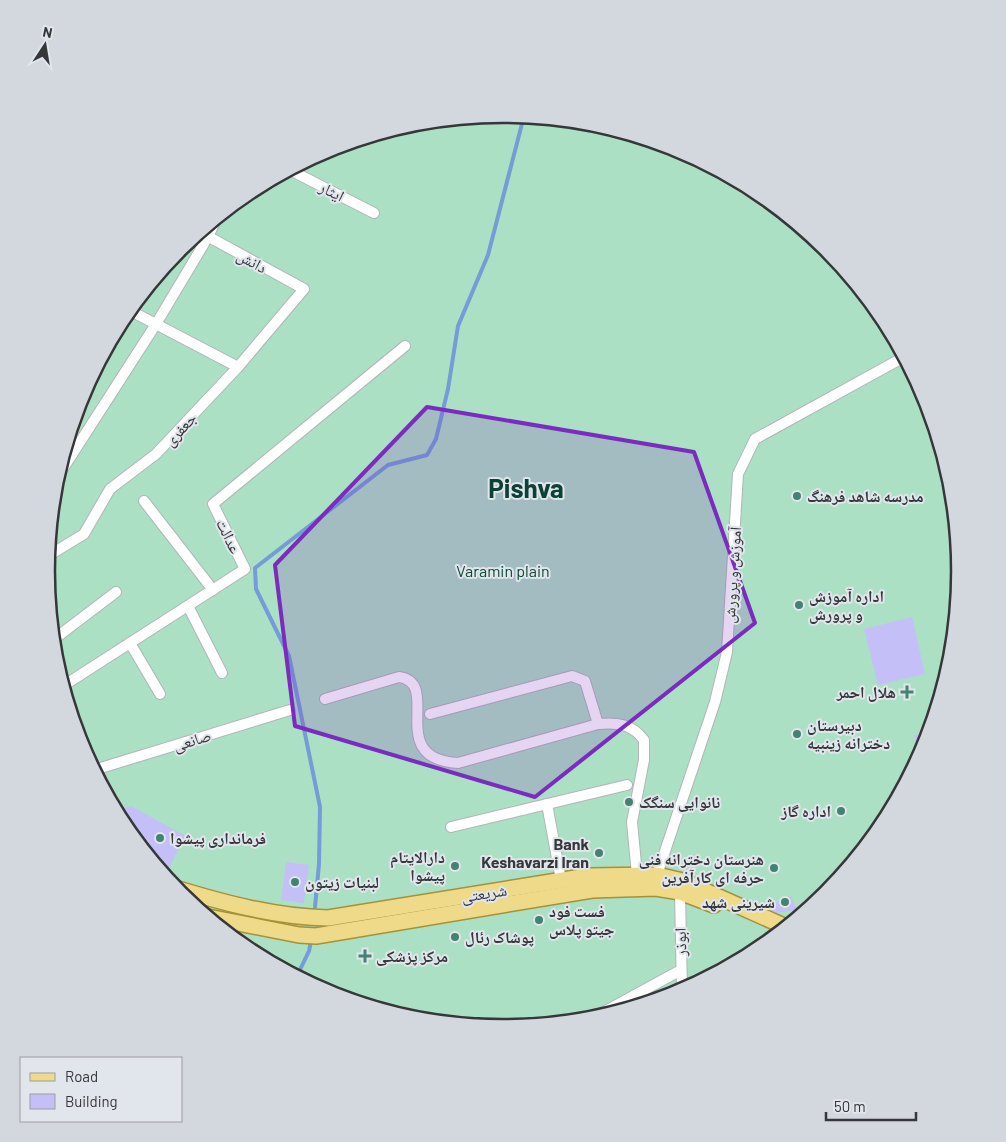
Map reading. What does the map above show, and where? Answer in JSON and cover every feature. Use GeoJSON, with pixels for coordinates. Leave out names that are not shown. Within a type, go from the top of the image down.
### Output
{"type":"FeatureCollection","features":[{"type":"Feature","properties":{"kind":"main road","name":"شریعتی"},"geometry":{"type":"LineString","coordinates":[[191,893],[292,916],[328,918],[588,876],[657,875],[683,881],[775,927]]}},
{"type":"Feature","properties":{"kind":"main road","name":"شریعتی"},"geometry":{"type":"LineString","coordinates":[[221,919],[299,935],[316,936],[592,890],[656,888],[680,892],[775,927]]}},
{"type":"Feature","properties":{"kind":"street","name":"ایثار"},"geometry":{"type":"LineString","coordinates":[[297,173],[374,213]]}},
{"type":"Feature","properties":{"kind":"street","name":"دانش"},"geometry":{"type":"LineString","coordinates":[[206,235],[304,290]]}},
{"type":"Feature","properties":{"kind":"street"},"geometry":{"type":"LineString","coordinates":[[69,458],[156,324],[200,241]]}},
{"type":"Feature","properties":{"kind":"street","name":"جعفری"},"geometry":{"type":"LineString","coordinates":[[56,551],[84,534],[110,489],[156,454],[238,367],[304,290]]}},
{"type":"Feature","properties":{"kind":"street"},"geometry":{"type":"LineString","coordinates":[[137,314],[238,367]]}},
{"type":"Feature","properties":{"kind":"street","name":"عدالت"},"geometry":{"type":"LineString","coordinates":[[69,682],[245,569],[214,504],[405,346]]}},
{"type":"Feature","properties":{"kind":"street","name":"آموزش و پرورش"},"geometry":{"type":"LineString","coordinates":[[657,875],[715,702],[727,652],[738,474],[754,439],[898,360]]}},
{"type":"Feature","properties":{"kind":"street"},"geometry":{"type":"LineString","coordinates":[[144,501],[212,590]]}},
{"type":"Feature","properties":{"kind":"street"},"geometry":{"type":"LineString","coordinates":[[60,635],[116,592]]}},
{"type":"Feature","properties":{"kind":"street"},"geometry":{"type":"LineString","coordinates":[[188,606],[222,673]]}},
{"type":"Feature","properties":{"kind":"street"},"geometry":{"type":"LineString","coordinates":[[130,643],[160,694]]}},
{"type":"Feature","properties":{"kind":"street"},"geometry":{"type":"LineString","coordinates":[[430,714],[572,676],[585,681],[598,724]]}},
{"type":"Feature","properties":{"kind":"street"},"geometry":{"type":"LineString","coordinates":[[325,698],[399,677],[407,679],[417,689],[419,696],[416,723],[419,739],[426,752],[443,762],[458,763],[598,724],[614,722],[635,730],[644,740],[644,760],[632,822],[637,875]]}},
{"type":"Feature","properties":{"kind":"street","name":"صانعی"},"geometry":{"type":"LineString","coordinates":[[101,768],[290,710]]}},
{"type":"Feature","properties":{"kind":"street"},"geometry":{"type":"LineString","coordinates":[[451,827],[627,785]]}},
{"type":"Feature","properties":{"kind":"street"},"geometry":{"type":"LineString","coordinates":[[547,804],[561,880]]}},
{"type":"Feature","properties":{"kind":"street","name":"ابوذر"},"geometry":{"type":"LineString","coordinates":[[680,892],[681,982]]}},
{"type":"Feature","properties":{"kind":"street"},"geometry":{"type":"LineString","coordinates":[[618,1004],[680,970]]}},
{"type":"Feature","properties":{"kind":"highlighted area"},"geometry":{"type":"Polygon","coordinates":[[[427,407],[694,452],[755,623],[535,797],[295,726],[275,565],[427,407]]]}},
{"type":"Feature","properties":{"kind":"green space","name":"Varamin plain"},"geometry":{"type":"Polygon","coordinates":[[[503,123],[532,124],[561,127],[619,138],[674,157],[701,169],[727,183],[776,216],[820,254],[840,276],[858,298],[891,347],[905,373],[927,427],[936,455],[947,513],[951,571],[950,600],[947,629],[936,687],[917,742],[905,769],[891,795],[858,844],[820,888],[798,908],[776,926],[727,959],[701,973],[647,995],[619,1004],[561,1015],[503,1019],[474,1018],[445,1015],[387,1004],[332,985],[305,973],[279,959],[230,926],[186,888],[166,866],[148,844],[115,795],[101,769],[79,715],[70,687],[59,629],[55,571],[56,542],[59,513],[70,455],[89,400],[101,373],[115,347],[148,298],[186,254],[208,234],[230,216],[279,183],[305,169],[359,147],[387,138],[445,127],[503,123]]]}},
{"type":"Feature","properties":{"kind":"building"},"geometry":{"type":"Polygon","coordinates":[[[912,617],[925,674],[878,685],[864,629],[912,617]]]}},
{"type":"Feature","properties":{"kind":"building"},"geometry":{"type":"Polygon","coordinates":[[[920,733],[917,742],[914,736],[920,733]]]}},
{"type":"Feature","properties":{"kind":"building","name":"فرمانداری پیشوا"},"geometry":{"type":"Polygon","coordinates":[[[131,806],[186,836],[168,869],[148,844],[124,808],[131,806]]]}},
{"type":"Feature","properties":{"kind":"building","name":"لبنیات زیتون"},"geometry":{"type":"Polygon","coordinates":[[[286,862],[309,865],[304,903],[281,900],[286,862]]]}},
{"type":"Feature","properties":{"kind":"building","name":"شیرینی شهد"},"geometry":{"type":"Polygon","coordinates":[[[791,896],[797,909],[777,913],[765,907],[791,896]]]}},
{"type":"Feature","properties":{"kind":"waterway"},"geometry":{"type":"LineString","coordinates":[[315,907],[319,864],[320,807],[289,656],[256,589],[255,568],[388,465],[427,455],[436,439],[448,389],[458,326],[488,255],[522,124]]}},
{"type":"Feature","properties":{"kind":"waterway"},"geometry":{"type":"LineString","coordinates":[[300,970],[309,951],[311,941]]}},
{"type":"Feature","properties":{"kind":"place","name":"مدرسه شاهد فرهنگ"},"geometry":{"type":"Point","coordinates":[797,496]}},
{"type":"Feature","properties":{"kind":"place","name":"اداره آموزش و پرورش"},"geometry":{"type":"Point","coordinates":[799,605]}},
{"type":"Feature","properties":{"kind":"place","name":"هلال احمر"},"geometry":{"type":"Point","coordinates":[907,692]}},
{"type":"Feature","properties":{"kind":"place","name":"دبیرستان دخترانه زینبیه"},"geometry":{"type":"Point","coordinates":[797,734]}},
{"type":"Feature","properties":{"kind":"place","name":"نانوایی سنگک"},"geometry":{"type":"Point","coordinates":[629,802]}},
{"type":"Feature","properties":{"kind":"place","name":"اداره گاز"},"geometry":{"type":"Point","coordinates":[841,811]}},
{"type":"Feature","properties":{"kind":"place","name":"فرمانداری پیشوا"},"geometry":{"type":"Point","coordinates":[160,838]}},
{"type":"Feature","properties":{"kind":"place","name":"Bank Keshavarzi Iran"},"geometry":{"type":"Point","coordinates":[599,853]}},
{"type":"Feature","properties":{"kind":"place","name":"دارالایتام پیشوا"},"geometry":{"type":"Point","coordinates":[455,866]}},
{"type":"Feature","properties":{"kind":"place","name":"هنرستان دخترانه فنی حرفه ای کارآفرین"},"geometry":{"type":"Point","coordinates":[774,868]}},
{"type":"Feature","properties":{"kind":"place","name":"لبنیات زیتون"},"geometry":{"type":"Point","coordinates":[295,882]}},
{"type":"Feature","properties":{"kind":"place","name":"شیرینی شهد"},"geometry":{"type":"Point","coordinates":[785,902]}},
{"type":"Feature","properties":{"kind":"place","name":"فست فود جیتو پلاس"},"geometry":{"type":"Point","coordinates":[539,920]}},
{"type":"Feature","properties":{"kind":"place","name":"پوشاک رئال"},"geometry":{"type":"Point","coordinates":[455,937]}},
{"type":"Feature","properties":{"kind":"place","name":"مرکز پزشکی"},"geometry":{"type":"Point","coordinates":[365,956]}},
{"type":"Feature","properties":{"kind":"district","name":"Pishva"},"geometry":{"type":"Point","coordinates":[526,489]}}]}
